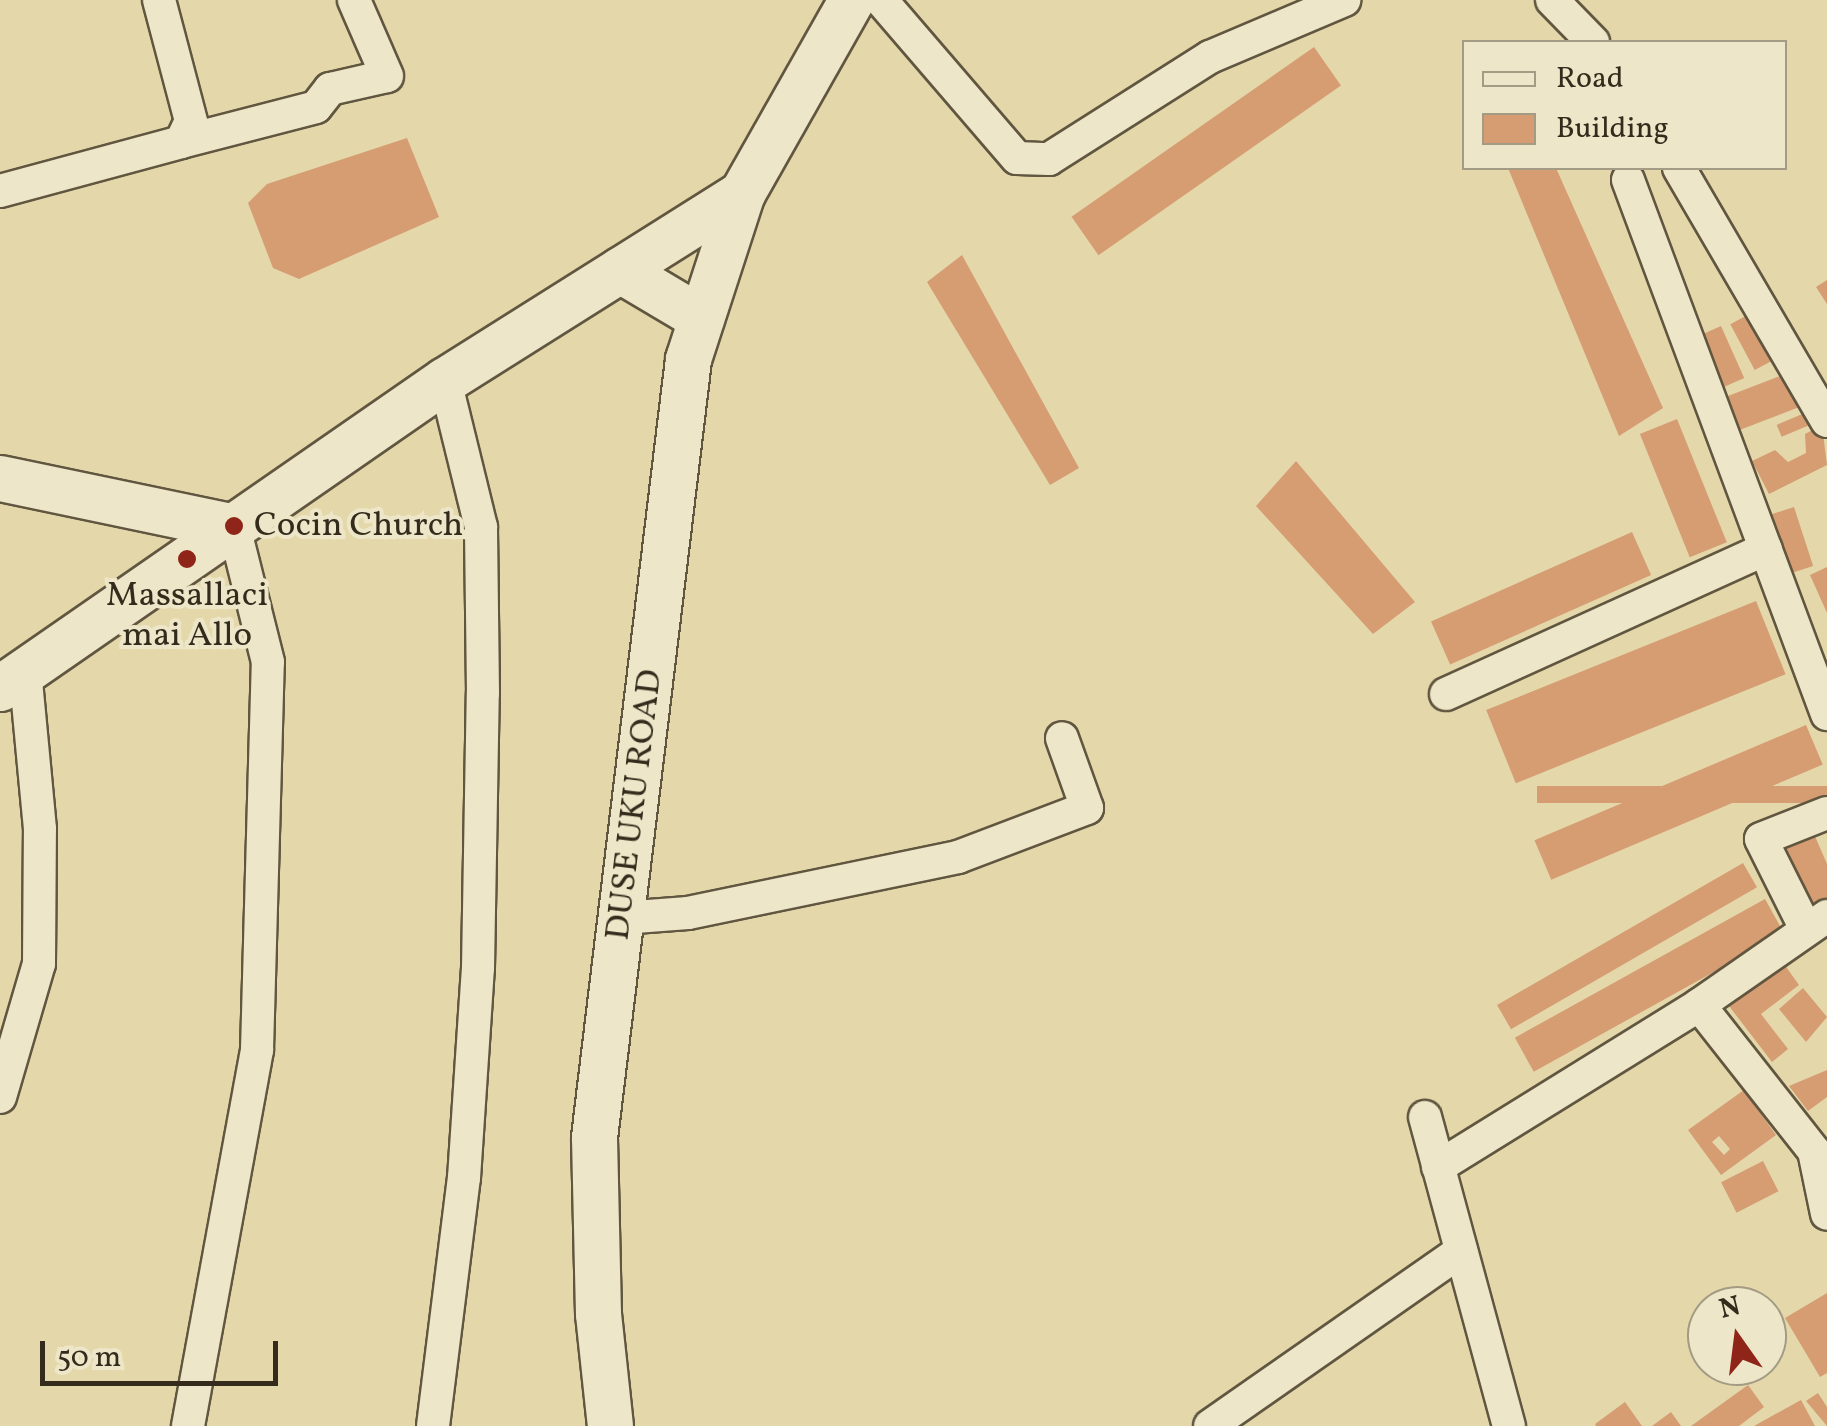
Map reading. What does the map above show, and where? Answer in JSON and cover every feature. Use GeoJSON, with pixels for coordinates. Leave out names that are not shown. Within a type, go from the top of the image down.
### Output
{"type":"FeatureCollection","features":[{"type":"Feature","properties":{"kind":"street"},"geometry":{"type":"LineString","coordinates":[[159,0],[191,121],[181,142]]}},
{"type":"Feature","properties":{"kind":"street"},"geometry":{"type":"LineString","coordinates":[[0,190],[316,107],[330,89],[387,76],[354,0]]}},
{"type":"Feature","properties":{"kind":"street","name":"DUSE UKU ROAD"},"geometry":{"type":"LineString","coordinates":[[610,1426],[598,1314],[594,1137],[688,359],[742,193],[850,0]]}},
{"type":"Feature","properties":{"kind":"street"},"geometry":{"type":"LineString","coordinates":[[881,0],[1018,158],[1049,159],[1210,57],[1344,0]]}},
{"type":"Feature","properties":{"kind":"street"},"geometry":{"type":"LineString","coordinates":[[1552,0],[1591,40]]}},
{"type":"Feature","properties":{"kind":"street"},"geometry":{"type":"LineString","coordinates":[[1680,170],[1827,421]]}},
{"type":"Feature","properties":{"kind":"street"},"geometry":{"type":"LineString","coordinates":[[1628,180],[1827,714]]}},
{"type":"Feature","properties":{"kind":"street"},"geometry":{"type":"LineString","coordinates":[[0,1097],[39,964],[40,828],[13,679],[445,380],[742,193]]}},
{"type":"Feature","properties":{"kind":"street"},"geometry":{"type":"LineString","coordinates":[[620,270],[702,318]]}},
{"type":"Feature","properties":{"kind":"street"},"geometry":{"type":"LineString","coordinates":[[434,1426],[464,1178],[478,968],[483,693],[482,527],[445,380]]}},
{"type":"Feature","properties":{"kind":"street"},"geometry":{"type":"LineString","coordinates":[[0,478],[234,527]]}},
{"type":"Feature","properties":{"kind":"street"},"geometry":{"type":"LineString","coordinates":[[188,1426],[258,1050],[268,662],[234,527]]}},
{"type":"Feature","properties":{"kind":"street"},"geometry":{"type":"LineString","coordinates":[[1446,694],[1766,549]]}},
{"type":"Feature","properties":{"kind":"street"},"geometry":{"type":"LineString","coordinates":[[622,918],[688,913],[958,858],[1087,808],[1062,738]]}},
{"type":"Feature","properties":{"kind":"street"},"geometry":{"type":"LineString","coordinates":[[1438,1167],[1699,1005],[1816,922],[1762,839],[1827,814]]}},
{"type":"Feature","properties":{"kind":"street"},"geometry":{"type":"LineString","coordinates":[[1699,1005],[1814,1151],[1827,1214]]}},
{"type":"Feature","properties":{"kind":"street"},"geometry":{"type":"LineString","coordinates":[[1424,1117],[1510,1426]]}},
{"type":"Feature","properties":{"kind":"street"},"geometry":{"type":"LineString","coordinates":[[1210,1426],[1461,1250]]}},
{"type":"Feature","properties":{"kind":"building"},"geometry":{"type":"Polygon","coordinates":[[[1314,47],[1341,86],[1098,255],[1072,217],[1314,47]]]}},
{"type":"Feature","properties":{"kind":"building"},"geometry":{"type":"Polygon","coordinates":[[[407,138],[439,217],[299,279],[273,268],[248,203],[267,184],[407,138]]]}},
{"type":"Feature","properties":{"kind":"building"},"geometry":{"type":"Polygon","coordinates":[[[1509,170],[1557,170],[1663,408],[1619,436],[1509,170]]]}},
{"type":"Feature","properties":{"kind":"building"},"geometry":{"type":"Polygon","coordinates":[[[962,255],[1079,468],[1050,485],[927,282],[962,255]]]}},
{"type":"Feature","properties":{"kind":"building"},"geometry":{"type":"Polygon","coordinates":[[[1827,280],[1827,304],[1816,287],[1827,280]]]}},
{"type":"Feature","properties":{"kind":"building"},"geometry":{"type":"Polygon","coordinates":[[[1755,311],[1779,357],[1755,370],[1730,324],[1755,311]]]}},
{"type":"Feature","properties":{"kind":"building"},"geometry":{"type":"Polygon","coordinates":[[[1721,326],[1744,378],[1722,388],[1699,336],[1721,326]]]}},
{"type":"Feature","properties":{"kind":"building"},"geometry":{"type":"Polygon","coordinates":[[[1793,371],[1806,405],[1733,433],[1720,399],[1793,371]]]}},
{"type":"Feature","properties":{"kind":"building"},"geometry":{"type":"Polygon","coordinates":[[[1807,412],[1812,424],[1782,437],[1777,425],[1807,412]]]}},
{"type":"Feature","properties":{"kind":"building"},"geometry":{"type":"Polygon","coordinates":[[[1677,419],[1727,542],[1690,557],[1640,434],[1677,419]]]}},
{"type":"Feature","properties":{"kind":"building"},"geometry":{"type":"Polygon","coordinates":[[[1822,425],[1827,465],[1769,494],[1752,461],[1775,450],[1788,462],[1806,453],[1805,434],[1822,425]]]}},
{"type":"Feature","properties":{"kind":"building"},"geometry":{"type":"Polygon","coordinates":[[[1296,461],[1415,602],[1373,634],[1256,506],[1296,461]]]}},
{"type":"Feature","properties":{"kind":"building"},"geometry":{"type":"Polygon","coordinates":[[[1794,507],[1813,566],[1788,574],[1769,515],[1794,507]]]}},
{"type":"Feature","properties":{"kind":"building"},"geometry":{"type":"Polygon","coordinates":[[[1632,532],[1651,575],[1450,664],[1431,621],[1632,532]]]}},
{"type":"Feature","properties":{"kind":"building"},"geometry":{"type":"Polygon","coordinates":[[[1827,567],[1827,613],[1810,575],[1827,567]]]}},
{"type":"Feature","properties":{"kind":"building"},"geometry":{"type":"Polygon","coordinates":[[[1756,601],[1786,674],[1516,783],[1486,710],[1756,601]]]}},
{"type":"Feature","properties":{"kind":"building"},"geometry":{"type":"Polygon","coordinates":[[[1806,725],[1823,765],[1551,880],[1534,840],[1806,725]]]}},
{"type":"Feature","properties":{"kind":"building"},"geometry":{"type":"Polygon","coordinates":[[[1537,786],[1827,786],[1827,803],[1537,803],[1537,786]]]}},
{"type":"Feature","properties":{"kind":"building"},"geometry":{"type":"Polygon","coordinates":[[[1814,834],[1827,864],[1827,902],[1808,911],[1781,849],[1814,834]]]}},
{"type":"Feature","properties":{"kind":"building"},"geometry":{"type":"Polygon","coordinates":[[[1743,863],[1757,887],[1511,1029],[1497,1005],[1743,863]]]}},
{"type":"Feature","properties":{"kind":"building"},"geometry":{"type":"Polygon","coordinates":[[[1765,899],[1784,933],[1534,1072],[1515,1038],[1765,899]]]}},
{"type":"Feature","properties":{"kind":"building"},"geometry":{"type":"Polygon","coordinates":[[[1784,964],[1799,985],[1761,1014],[1788,1049],[1772,1062],[1729,1006],[1784,964]]]}},
{"type":"Feature","properties":{"kind":"building"},"geometry":{"type":"Polygon","coordinates":[[[1803,988],[1827,1017],[1806,1042],[1779,1009],[1803,988]]]}},
{"type":"Feature","properties":{"kind":"building"},"geometry":{"type":"Polygon","coordinates":[[[1827,1070],[1827,1097],[1808,1111],[1789,1086],[1827,1070]]]}},
{"type":"Feature","properties":{"kind":"building"},"geometry":{"type":"Polygon","coordinates":[[[1744,1090],[1776,1135],[1721,1175],[1688,1130],[1744,1090]],[[1719,1136],[1712,1142],[1724,1155],[1730,1149],[1719,1136]]]}},
{"type":"Feature","properties":{"kind":"building"},"geometry":{"type":"Polygon","coordinates":[[[1763,1161],[1778,1191],[1737,1213],[1721,1182],[1763,1161]]]}},
{"type":"Feature","properties":{"kind":"building"},"geometry":{"type":"Polygon","coordinates":[[[1827,1293],[1827,1373],[1820,1377],[1787,1317],[1827,1293]]]}},
{"type":"Feature","properties":{"kind":"building"},"geometry":{"type":"Polygon","coordinates":[[[1747,1386],[1764,1407],[1739,1426],[1691,1426],[1747,1386]]]}},
{"type":"Feature","properties":{"kind":"building"},"geometry":{"type":"Polygon","coordinates":[[[1818,1393],[1827,1407],[1827,1426],[1806,1401],[1818,1393]]]}},
{"type":"Feature","properties":{"kind":"building"},"geometry":{"type":"Polygon","coordinates":[[[1801,1400],[1815,1426],[1754,1426],[1801,1400]]]}},
{"type":"Feature","properties":{"kind":"building"},"geometry":{"type":"Polygon","coordinates":[[[1625,1402],[1642,1426],[1596,1426],[1595,1424],[1625,1402]]]}},
{"type":"Feature","properties":{"kind":"building"},"geometry":{"type":"Polygon","coordinates":[[[1671,1412],[1681,1426],[1652,1426],[1671,1412]]]}},
{"type":"Feature","properties":{"kind":"place","name":"Cocin Church"},"geometry":{"type":"Point","coordinates":[234,526]}},
{"type":"Feature","properties":{"kind":"place","name":"Massallaci mai Allo"},"geometry":{"type":"Point","coordinates":[187,559]}}]}
